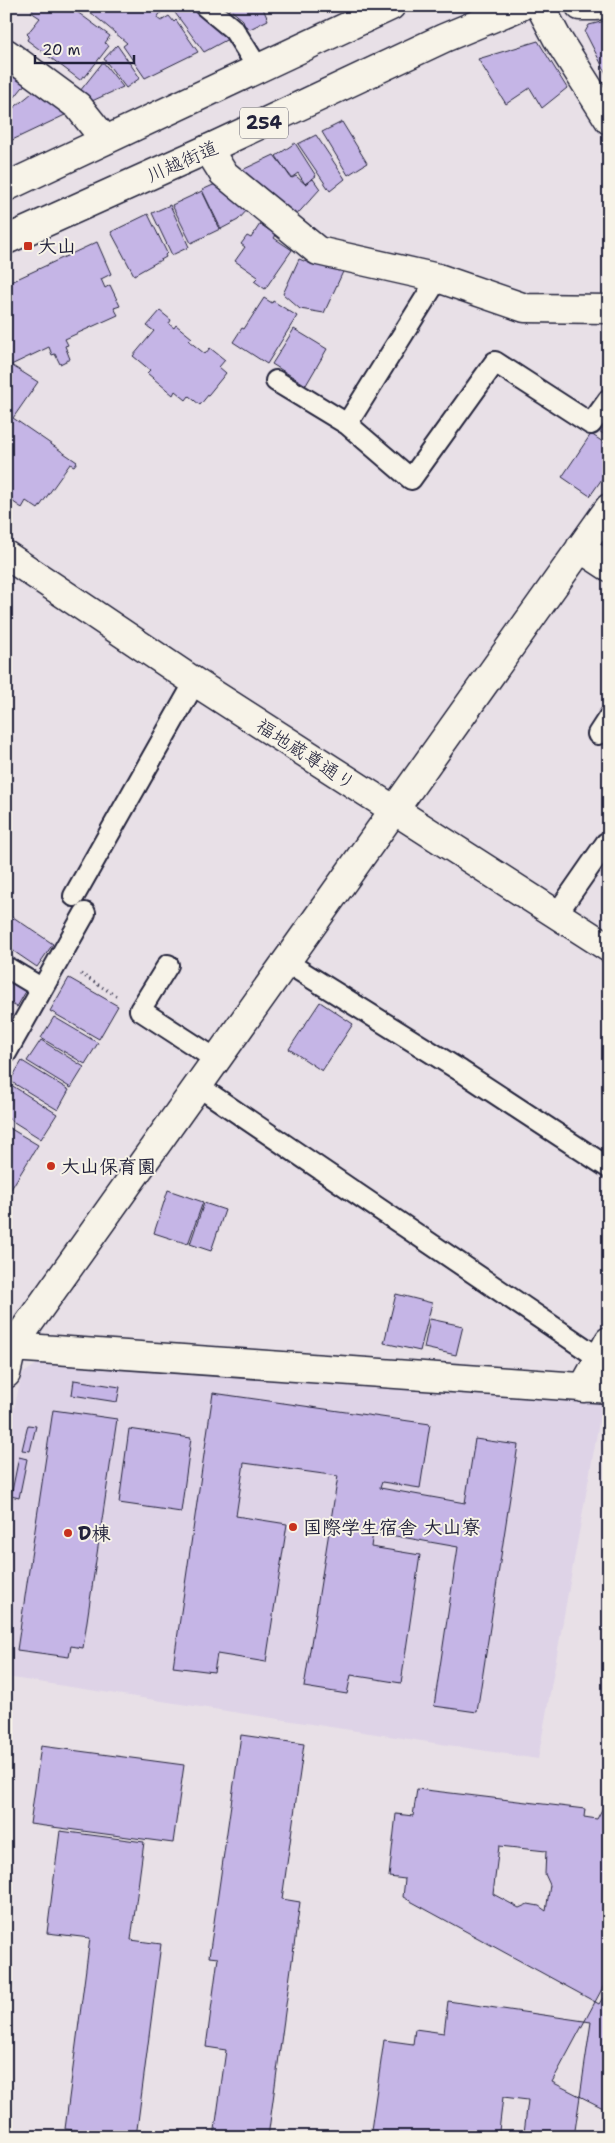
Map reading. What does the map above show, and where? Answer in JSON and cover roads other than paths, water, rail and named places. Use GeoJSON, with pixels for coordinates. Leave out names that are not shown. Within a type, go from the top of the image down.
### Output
{"type":"FeatureCollection","features":[{"type":"Feature","properties":{"kind":"main road","name":"254"},"geometry":{"type":"LineString","coordinates":[[6,188],[104,140],[391,6]]}},
{"type":"Feature","properties":{"kind":"main road","name":"川越街道"},"geometry":{"type":"LineString","coordinates":[[6,240],[208,149],[444,38],[521,6]]}},
{"type":"Feature","properties":{"kind":"main road"},"geometry":{"type":"LineString","coordinates":[[540,6],[557,38],[609,120]]}},
{"type":"Feature","properties":{"kind":"main road"},"geometry":{"type":"LineString","coordinates":[[580,6],[596,6]]}},
{"type":"Feature","properties":{"kind":"main road"},"geometry":{"type":"LineString","coordinates":[[6,53],[78,106],[104,140]]}},
{"type":"Feature","properties":{"kind":"main road"},"geometry":{"type":"LineString","coordinates":[[208,149],[223,173],[318,251],[438,278],[525,308],[609,309]]}},
{"type":"Feature","properties":{"kind":"main road"},"geometry":{"type":"LineString","coordinates":[[6,1374],[9,1346],[217,1060],[609,508]]}},
{"type":"Feature","properties":{"kind":"main road"},"geometry":{"type":"LineString","coordinates":[[580,548],[609,567]]}},
{"type":"Feature","properties":{"kind":"main road","name":"福地蔵尊通り"},"geometry":{"type":"LineString","coordinates":[[6,555],[195,682],[609,948]]}},
{"type":"Feature","properties":{"kind":"main road"},"geometry":{"type":"LineString","coordinates":[[9,1346],[596,1389],[604,1350]]}},
{"type":"Feature","properties":{"kind":"lane"},"geometry":{"type":"LineString","coordinates":[[205,6],[234,30],[258,68]]}},
{"type":"Feature","properties":{"kind":"lane"},"geometry":{"type":"LineString","coordinates":[[347,424],[438,278]]}},
{"type":"Feature","properties":{"kind":"lane"},"geometry":{"type":"LineString","coordinates":[[276,381],[347,424],[411,479],[495,362],[591,424],[609,400]]}},
{"type":"Feature","properties":{"kind":"lane"},"geometry":{"type":"LineString","coordinates":[[74,896],[195,682]]}},
{"type":"Feature","properties":{"kind":"lane"},"geometry":{"type":"LineString","coordinates":[[598,734],[609,717]]}},
{"type":"Feature","properties":{"kind":"lane"},"geometry":{"type":"LineString","coordinates":[[556,914],[606,843],[609,845]]}},
{"type":"Feature","properties":{"kind":"lane"},"geometry":{"type":"LineString","coordinates":[[6,1053],[85,913]]}},
{"type":"Feature","properties":{"kind":"lane"},"geometry":{"type":"LineString","coordinates":[[286,962],[461,1071],[609,1168]]}},
{"type":"Feature","properties":{"kind":"lane"},"geometry":{"type":"LineString","coordinates":[[168,965],[140,1010],[217,1060]]}},
{"type":"Feature","properties":{"kind":"lane"},"geometry":{"type":"LineString","coordinates":[[6,967],[41,988]]}},
{"type":"Feature","properties":{"kind":"lane"},"geometry":{"type":"LineString","coordinates":[[198,1086],[604,1350]]}},
{"type":"Feature","properties":{"kind":"place","name":"大山"},"geometry":{"type":"Point","coordinates":[28,246]}},
{"type":"Feature","properties":{"kind":"place","name":"大山保育園"},"geometry":{"type":"Point","coordinates":[51,1166]}},
{"type":"Feature","properties":{"kind":"place","name":"国際学生宿舎 大山寮"},"geometry":{"type":"Point","coordinates":[293,1527]}},
{"type":"Feature","properties":{"kind":"place","name":"D棟"},"geometry":{"type":"Point","coordinates":[68,1533]}}]}
